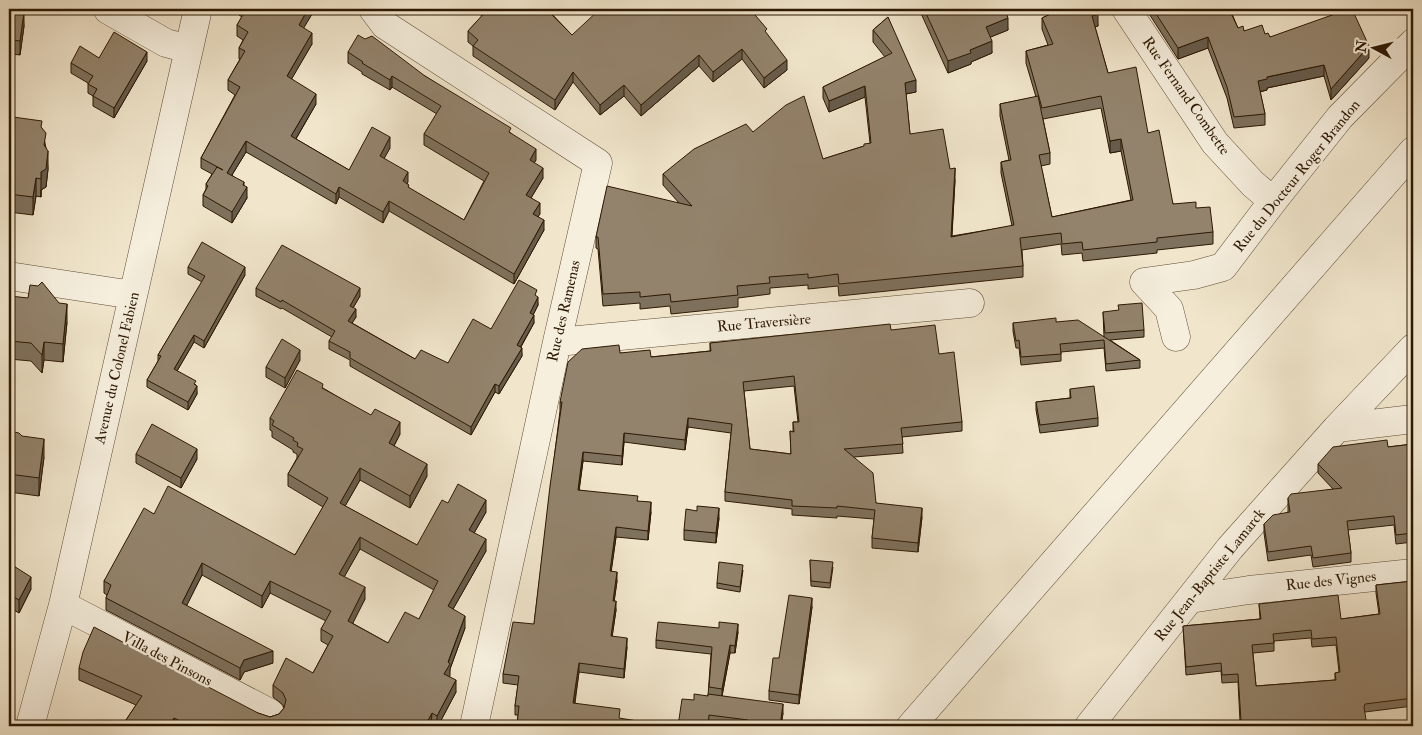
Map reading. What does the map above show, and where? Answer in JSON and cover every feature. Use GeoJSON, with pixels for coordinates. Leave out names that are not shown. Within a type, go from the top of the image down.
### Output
{"type":"FeatureCollection","features":[{"type":"Feature","properties":{"kind":"street","name":"Avenue du Colonel Fabien"},"geometry":{"type":"LineString","coordinates":[[30,726],[63,605],[198,9]]}},
{"type":"Feature","properties":{"kind":"street","name":"Rue des Ramenas"},"geometry":{"type":"LineString","coordinates":[[373,9],[386,25],[598,163],[557,342],[474,726]]}},
{"type":"Feature","properties":{"kind":"street","name":"Rue Fernand Combette"},"geometry":{"type":"LineString","coordinates":[[1126,9],[1215,144],[1253,184],[1273,201]]}},
{"type":"Feature","properties":{"kind":"street"},"geometry":{"type":"LineString","coordinates":[[108,10],[166,43],[189,48]]}},
{"type":"Feature","properties":{"kind":"street","name":"Rue du Docteur Roger Brandon"},"geometry":{"type":"LineString","coordinates":[[1176,337],[1169,309],[1144,282],[1194,275],[1223,267],[1340,117],[1413,43]]}},
{"type":"Feature","properties":{"kind":"street"},"geometry":{"type":"LineString","coordinates":[[911,726],[1413,151]]}},
{"type":"Feature","properties":{"kind":"street"},"geometry":{"type":"LineString","coordinates":[[9,276],[134,295]]}},
{"type":"Feature","properties":{"kind":"street","name":"Rue Traversière"},"geometry":{"type":"LineString","coordinates":[[557,342],[970,303]]}},
{"type":"Feature","properties":{"kind":"street","name":"Rue Jean-Baptiste Lamarck"},"geometry":{"type":"LineString","coordinates":[[1089,726],[1230,548],[1337,428],[1413,348]]}},
{"type":"Feature","properties":{"kind":"street"},"geometry":{"type":"LineString","coordinates":[[1337,428],[1413,420]]}},
{"type":"Feature","properties":{"kind":"street"},"geometry":{"type":"LineString","coordinates":[[1230,548],[1249,590]]}},
{"type":"Feature","properties":{"kind":"street","name":"Rue des Vignes"},"geometry":{"type":"LineString","coordinates":[[1190,599],[1249,590],[1413,573]]}},
{"type":"Feature","properties":{"kind":"street","name":"Villa des Pinsons"},"geometry":{"type":"LineString","coordinates":[[63,605],[270,713]]}},
{"type":"Feature","properties":{"kind":"building"},"geometry":{"type":"Polygon","coordinates":[[[9,9],[21,9],[21,12],[24,12],[20,41],[12,40],[9,43],[9,9]]]}},
{"type":"Feature","properties":{"kind":"building"},"geometry":{"type":"Polygon","coordinates":[[[246,9],[308,9],[299,25],[312,33],[287,76],[316,94],[291,136],[349,170],[372,127],[390,137],[380,156],[408,172],[403,181],[409,185],[408,187],[464,220],[489,173],[424,134],[441,106],[392,76],[390,80],[348,52],[358,35],[365,39],[372,36],[425,76],[511,128],[509,132],[536,149],[530,160],[543,168],[526,195],[540,203],[533,214],[544,220],[514,274],[389,201],[383,212],[339,187],[336,194],[246,141],[227,173],[244,182],[243,185],[247,187],[232,212],[203,195],[208,186],[206,184],[217,167],[223,170],[201,158],[240,87],[228,80],[245,51],[239,48],[248,32],[237,25],[246,9]]]}},
{"type":"Feature","properties":{"kind":"building"},"geometry":{"type":"Polygon","coordinates":[[[486,9],[546,9],[572,35],[600,9],[750,9],[767,29],[765,31],[787,60],[764,78],[742,49],[713,72],[699,55],[641,105],[624,85],[600,105],[573,72],[555,100],[473,46],[478,40],[468,31],[486,9]]]}},
{"type":"Feature","properties":{"kind":"building"},"geometry":{"type":"Polygon","coordinates":[[[924,9],[1005,9],[1008,18],[986,27],[992,41],[970,50],[971,53],[948,61],[924,9]]]}},
{"type":"Feature","properties":{"kind":"building"},"geometry":{"type":"Polygon","coordinates":[[[1050,9],[1096,9],[1098,14],[1092,16],[1108,73],[1136,67],[1148,133],[1159,130],[1173,204],[1196,202],[1196,208],[1210,207],[1213,232],[1157,238],[1157,242],[1083,250],[1082,242],[1062,244],[1061,233],[1020,238],[1023,266],[839,284],[838,274],[808,278],[808,274],[769,277],[770,283],[737,286],[738,295],[671,302],[670,294],[640,297],[640,292],[603,294],[598,237],[596,237],[607,186],[692,206],[663,174],[694,149],[746,124],[753,132],[786,105],[804,96],[823,159],[871,143],[865,86],[829,101],[823,87],[892,53],[873,30],[888,17],[916,80],[905,83],[910,134],[943,129],[950,169],[955,168],[951,237],[1014,225],[1001,162],[1011,160],[1000,104],[1038,96],[1050,153],[1039,155],[1052,217],[1133,200],[1121,139],[1110,141],[1101,96],[1042,108],[1026,51],[1053,44],[1042,18],[1053,13],[1050,9]]]}},
{"type":"Feature","properties":{"kind":"building"},"geometry":{"type":"Polygon","coordinates":[[[1153,9],[1229,9],[1238,28],[1243,26],[1244,31],[1262,25],[1265,34],[1268,33],[1270,37],[1352,9],[1369,46],[1331,89],[1324,65],[1267,77],[1267,79],[1258,81],[1265,114],[1234,117],[1227,87],[1208,37],[1178,48],[1153,9]]]}},
{"type":"Feature","properties":{"kind":"building"},"geometry":{"type":"Polygon","coordinates":[[[114,32],[147,52],[114,108],[93,96],[97,89],[88,84],[93,76],[71,63],[80,46],[99,58],[114,32]]]}},
{"type":"Feature","properties":{"kind":"building"},"geometry":{"type":"Polygon","coordinates":[[[9,117],[42,121],[41,127],[46,133],[44,145],[48,151],[46,169],[41,172],[41,179],[36,178],[33,197],[9,194],[9,117]]]}},
{"type":"Feature","properties":{"kind":"building"},"geometry":{"type":"Polygon","coordinates":[[[202,242],[245,267],[204,341],[194,335],[174,369],[196,381],[194,384],[197,386],[188,402],[147,380],[161,356],[158,355],[205,276],[188,267],[202,242]]]}},
{"type":"Feature","properties":{"kind":"building"},"geometry":{"type":"Polygon","coordinates":[[[282,245],[360,288],[350,306],[356,309],[348,321],[415,359],[421,350],[448,363],[473,319],[491,329],[519,280],[537,290],[535,295],[538,297],[530,313],[534,315],[517,345],[522,348],[499,386],[495,384],[471,427],[350,358],[350,352],[329,341],[335,331],[282,300],[281,302],[256,288],[282,245]]]}},
{"type":"Feature","properties":{"kind":"building"},"geometry":{"type":"Polygon","coordinates":[[[42,282],[59,303],[67,304],[63,344],[44,342],[42,355],[31,343],[9,341],[9,303],[10,296],[28,298],[30,285],[38,286],[42,282]]]}},
{"type":"Feature","properties":{"kind":"building"},"geometry":{"type":"Polygon","coordinates":[[[1142,303],[1144,330],[1105,333],[1103,312],[1119,310],[1118,305],[1142,303]]]}},
{"type":"Feature","properties":{"kind":"building"},"geometry":{"type":"Polygon","coordinates":[[[1056,318],[1056,322],[1078,320],[1140,360],[1106,364],[1104,340],[1060,344],[1061,354],[1021,357],[1019,340],[1016,341],[1013,323],[1056,318]]]}},
{"type":"Feature","properties":{"kind":"building"},"geometry":{"type":"Polygon","coordinates":[[[890,324],[891,330],[935,325],[939,354],[954,352],[962,422],[901,428],[903,444],[844,449],[873,473],[876,503],[922,508],[918,543],[872,538],[875,510],[837,506],[837,508],[792,506],[792,500],[725,492],[732,424],[688,418],[685,440],[624,433],[622,456],[583,452],[578,490],[638,496],[637,501],[651,502],[648,531],[616,527],[610,571],[617,572],[613,601],[616,601],[611,636],[627,638],[624,669],[579,663],[573,703],[620,709],[619,718],[669,726],[517,725],[519,706],[515,706],[519,676],[503,674],[513,622],[534,624],[562,402],[560,402],[568,362],[582,349],[619,345],[620,353],[650,350],[651,357],[711,351],[710,343],[890,324]],[[794,376],[743,382],[750,449],[791,454],[790,431],[794,432],[793,422],[799,422],[794,376]]]}},
{"type":"Feature","properties":{"kind":"building"},"geometry":{"type":"Polygon","coordinates":[[[282,339],[300,350],[285,378],[266,367],[282,339]]]}},
{"type":"Feature","properties":{"kind":"building"},"geometry":{"type":"Polygon","coordinates":[[[297,370],[323,384],[322,388],[371,415],[375,409],[400,422],[389,443],[427,464],[410,496],[360,468],[340,503],[417,545],[442,500],[448,503],[458,484],[486,500],[469,530],[486,539],[448,606],[465,616],[448,662],[450,664],[444,674],[456,680],[437,716],[432,713],[425,726],[190,726],[174,718],[169,726],[122,726],[142,696],[79,668],[83,652],[94,627],[258,713],[270,717],[279,714],[284,708],[286,700],[283,693],[273,685],[286,658],[313,673],[333,636],[321,629],[331,611],[270,581],[262,596],[202,563],[182,603],[273,651],[244,660],[240,668],[106,598],[111,585],[104,581],[144,508],[154,514],[168,486],[295,555],[328,498],[288,474],[303,449],[297,446],[298,443],[293,440],[294,438],[272,425],[274,421],[270,418],[297,370]],[[360,537],[339,574],[365,587],[348,621],[388,643],[405,612],[419,619],[438,581],[360,537]]]}},
{"type":"Feature","properties":{"kind":"building"},"geometry":{"type":"Polygon","coordinates":[[[1094,386],[1098,418],[1040,425],[1036,402],[1071,398],[1070,389],[1094,386]]]}},
{"type":"Feature","properties":{"kind":"building"},"geometry":{"type":"Polygon","coordinates":[[[152,424],[197,449],[181,478],[136,454],[152,424]]]}},
{"type":"Feature","properties":{"kind":"building"},"geometry":{"type":"Polygon","coordinates":[[[9,431],[19,433],[22,436],[44,439],[39,478],[9,474],[9,431]]]}},
{"type":"Feature","properties":{"kind":"building"},"geometry":{"type":"Polygon","coordinates":[[[1387,440],[1388,447],[1413,444],[1413,533],[1396,535],[1394,516],[1347,521],[1351,553],[1313,558],[1311,546],[1268,552],[1264,524],[1273,515],[1290,512],[1288,498],[1291,494],[1342,488],[1318,464],[1333,447],[1387,440]]]}},
{"type":"Feature","properties":{"kind":"building"},"geometry":{"type":"Polygon","coordinates":[[[697,506],[719,508],[716,533],[684,530],[686,509],[697,511],[697,506]]]}},
{"type":"Feature","properties":{"kind":"building"},"geometry":{"type":"Polygon","coordinates":[[[810,560],[833,562],[830,583],[811,581],[810,560]]]}},
{"type":"Feature","properties":{"kind":"building"},"geometry":{"type":"Polygon","coordinates":[[[719,562],[743,565],[740,587],[717,583],[719,562]]]}},
{"type":"Feature","properties":{"kind":"building"},"geometry":{"type":"Polygon","coordinates":[[[9,563],[31,577],[19,600],[9,594],[9,563]]]}},
{"type":"Feature","properties":{"kind":"building"},"geometry":{"type":"Polygon","coordinates":[[[1413,581],[1413,609],[1409,609],[1413,641],[1413,698],[1365,704],[1367,726],[1180,726],[1241,721],[1238,674],[1222,675],[1221,663],[1186,667],[1183,626],[1261,619],[1259,604],[1338,595],[1341,619],[1380,614],[1376,585],[1413,581]],[[1311,630],[1273,634],[1274,643],[1252,645],[1256,686],[1336,680],[1335,673],[1340,672],[1336,637],[1312,639],[1311,630]]]}},
{"type":"Feature","properties":{"kind":"building"},"geometry":{"type":"Polygon","coordinates":[[[789,595],[812,598],[799,695],[769,691],[773,658],[779,658],[789,595]]]}},
{"type":"Feature","properties":{"kind":"building"},"geometry":{"type":"Polygon","coordinates":[[[658,622],[719,628],[719,622],[738,624],[735,646],[730,645],[722,689],[709,687],[712,647],[656,640],[658,622]]]}},
{"type":"Feature","properties":{"kind":"building"},"geometry":{"type":"Polygon","coordinates":[[[694,694],[708,696],[708,694],[783,704],[780,726],[748,723],[748,720],[709,715],[708,726],[678,726],[682,699],[694,700],[694,694]]]}}]}
